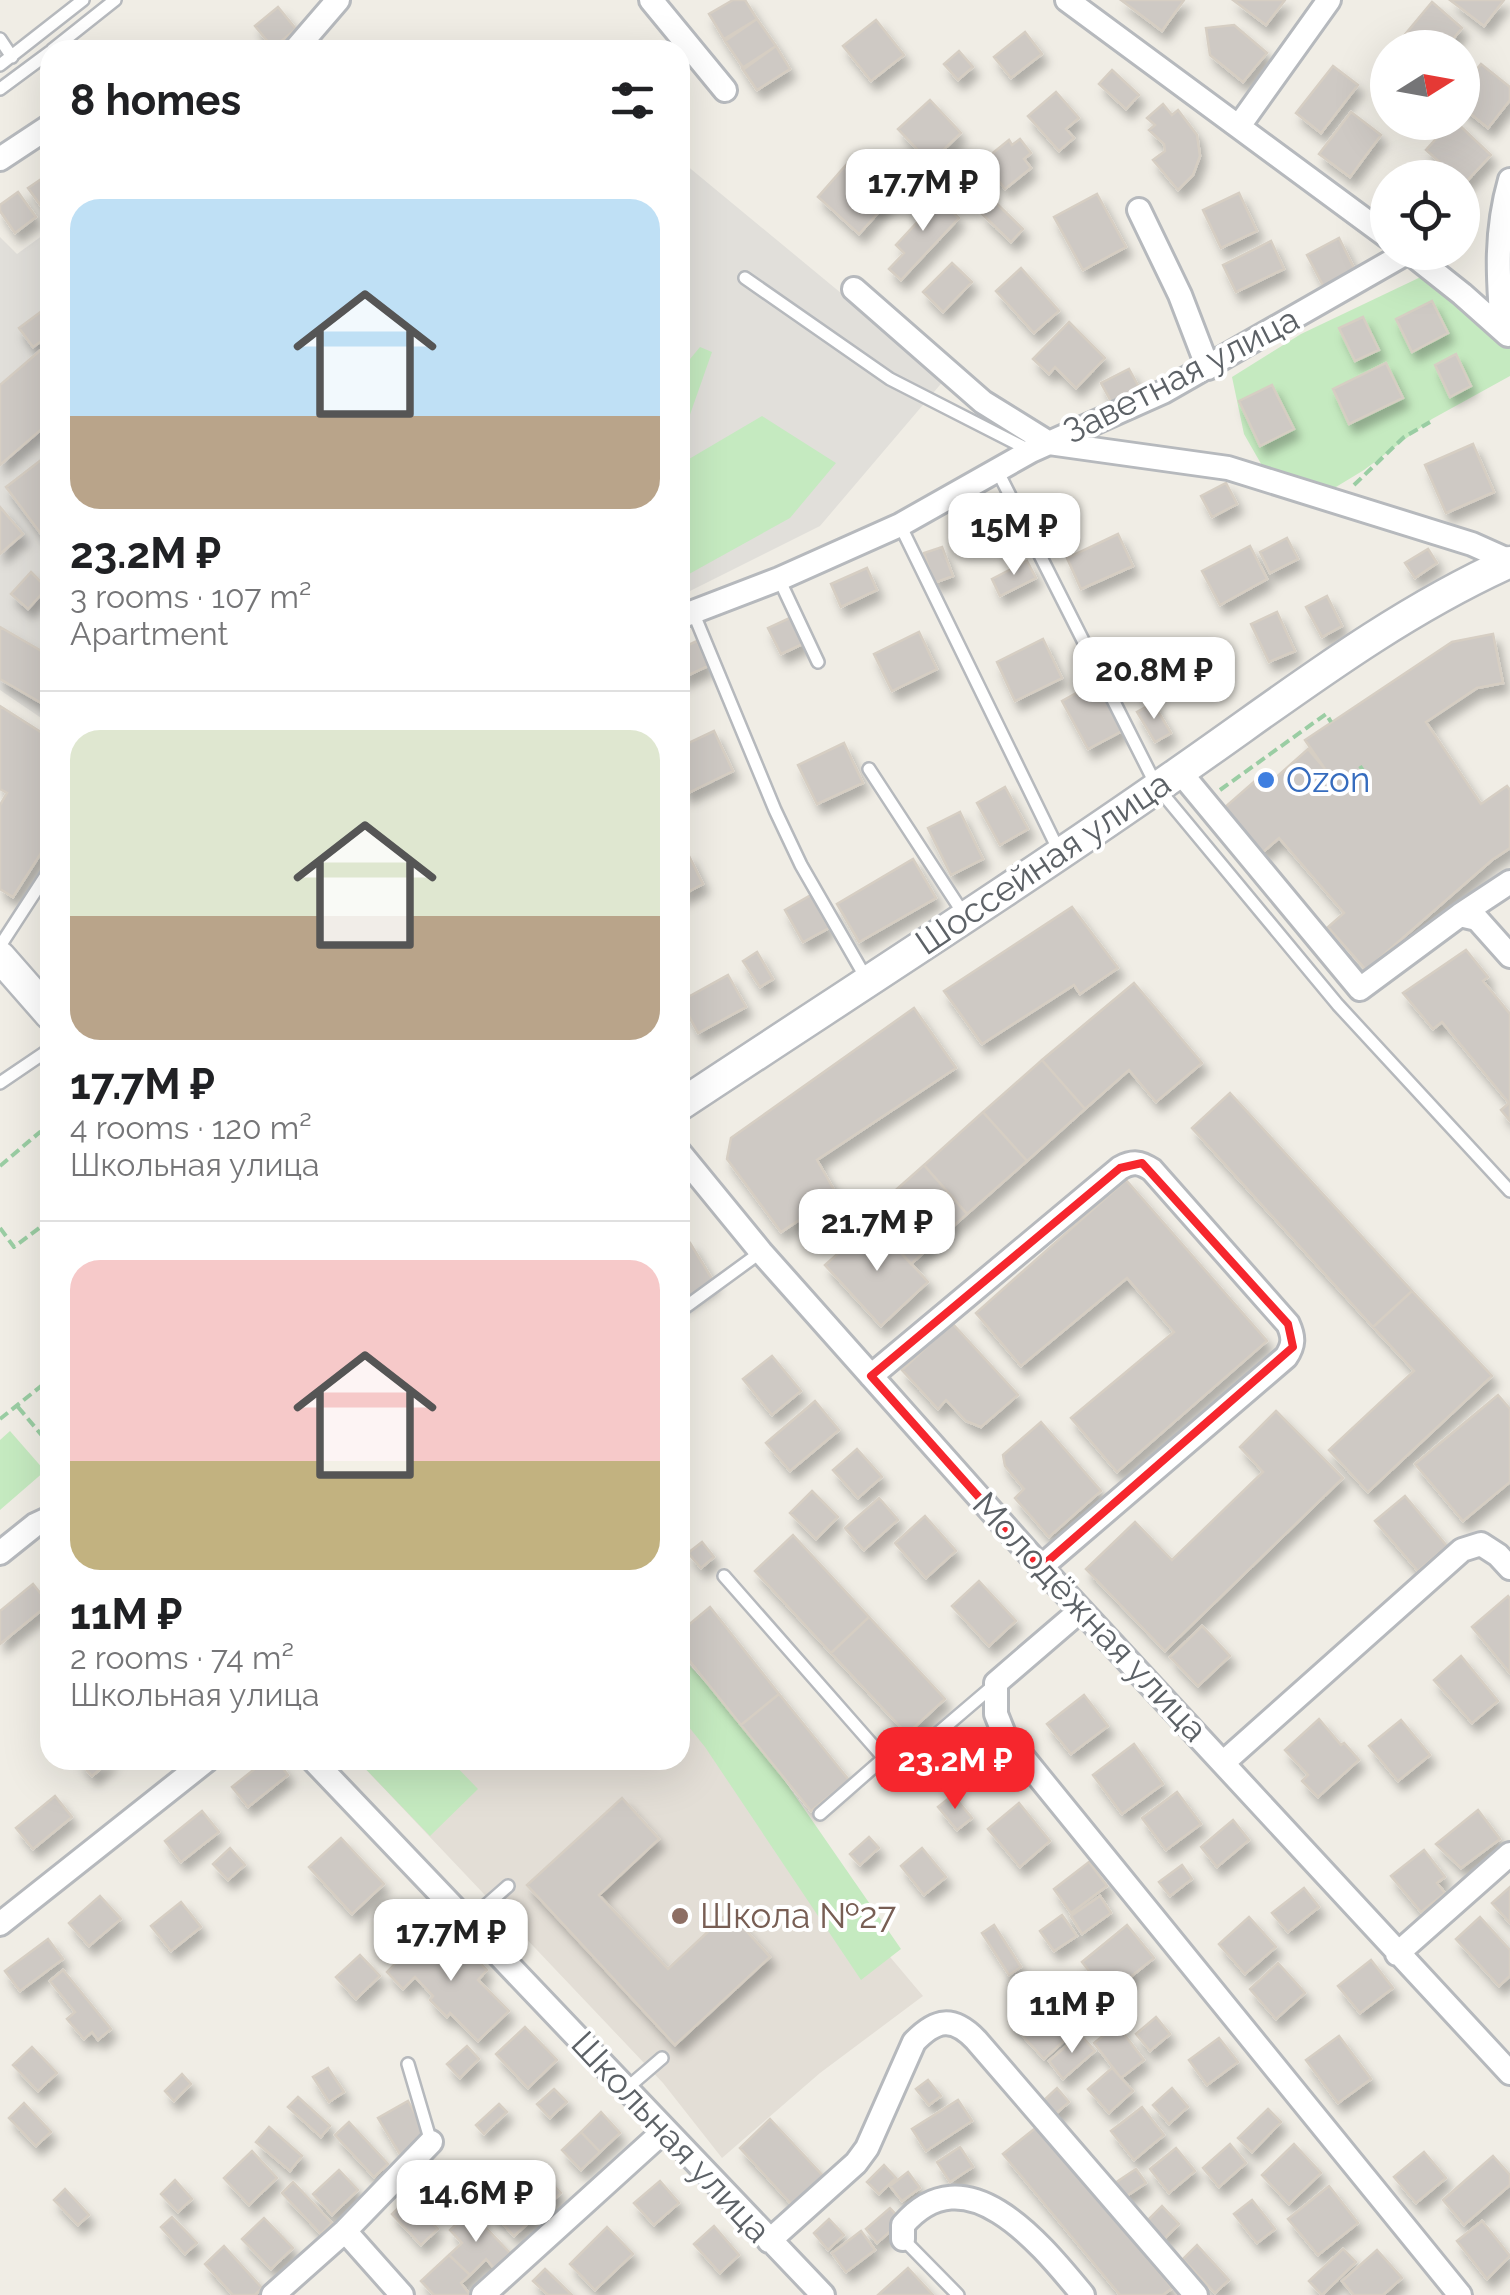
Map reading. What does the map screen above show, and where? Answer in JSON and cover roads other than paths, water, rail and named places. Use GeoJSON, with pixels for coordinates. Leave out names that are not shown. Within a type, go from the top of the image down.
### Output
{"type":"FeatureCollection","features":[{"type":"Feature","properties":{"kind":"street"},"geometry":{"type":"LineString","coordinates":[[303,40],[338,0]]}},
{"type":"Feature","properties":{"kind":"street"},"geometry":{"type":"LineString","coordinates":[[651,0],[684,40]]}},
{"type":"Feature","properties":{"kind":"street"},"geometry":{"type":"LineString","coordinates":[[1068,0],[1370,224]]}},
{"type":"Feature","properties":{"kind":"street"},"geometry":{"type":"LineString","coordinates":[[1239,126],[1330,0]]}},
{"type":"Feature","properties":{"kind":"street"},"geometry":{"type":"LineString","coordinates":[[690,47],[725,90]]}},
{"type":"Feature","properties":{"kind":"street"},"geometry":{"type":"LineString","coordinates":[[0,160],[40,133]]}},
{"type":"Feature","properties":{"kind":"street"},"geometry":{"type":"LineString","coordinates":[[1506,333],[1500,216],[1510,180]]}},
{"type":"Feature","properties":{"kind":"street"},"geometry":{"type":"LineString","coordinates":[[1139,210],[1180,295],[1208,368]]}},
{"type":"Feature","properties":{"kind":"street","name":"Заветная улица"},"geometry":{"type":"LineString","coordinates":[[690,613],[780,579],[900,525],[1040,447],[1208,368],[1377,270]]}},
{"type":"Feature","properties":{"kind":"street","name":"Заветная улица"},"geometry":{"type":"LineString","coordinates":[[1430,270],[1506,333]]}},
{"type":"Feature","properties":{"kind":"street"},"geometry":{"type":"LineString","coordinates":[[854,289],[1040,447],[1228,468],[1472,544],[1510,562]]}},
{"type":"Feature","properties":{"kind":"street","name":"Шоссейная улица"},"geometry":{"type":"LineString","coordinates":[[690,1098],[1169,780],[1303,683],[1454,587],[1510,562]]}},
{"type":"Feature","properties":{"kind":"street"},"geometry":{"type":"LineString","coordinates":[[1169,780],[1205,802],[1360,989],[1510,882]]}},
{"type":"Feature","properties":{"kind":"street"},"geometry":{"type":"LineString","coordinates":[[1460,915],[1477,919],[1510,956]]}},
{"type":"Feature","properties":{"kind":"street"},"geometry":{"type":"LineString","coordinates":[[0,958],[40,1003]]}},
{"type":"Feature","properties":{"kind":"street"},"geometry":{"type":"LineString","coordinates":[[871,1376],[1120,1168],[1130,1162],[1142,1163],[1152,1170],[1288,1324],[1293,1347],[1041,1566]]}},
{"type":"Feature","properties":{"kind":"street","name":"Молодёжная улица"},"geometry":{"type":"LineString","coordinates":[[690,1165],[762,1252],[1041,1566],[1510,2074]]}},
{"type":"Feature","properties":{"kind":"street"},"geometry":{"type":"LineString","coordinates":[[0,1553],[40,1523]]}},
{"type":"Feature","properties":{"kind":"street"},"geometry":{"type":"LineString","coordinates":[[1224,1762],[1462,1550],[1481,1544],[1510,1568]]}},
{"type":"Feature","properties":{"kind":"street"},"geometry":{"type":"LineString","coordinates":[[1082,1610],[996,1683],[996,1714],[1004,1734],[1460,2295]]}},
{"type":"Feature","properties":{"kind":"street"},"geometry":{"type":"LineString","coordinates":[[0,1924],[194,1770]]}},
{"type":"Feature","properties":{"kind":"street","name":"Школьная улица"},"geometry":{"type":"LineString","coordinates":[[323,1770],[823,2295]]}},
{"type":"Feature","properties":{"kind":"street"},"geometry":{"type":"LineString","coordinates":[[1397,1954],[1510,1854]]}},
{"type":"Feature","properties":{"kind":"street"},"geometry":{"type":"LineString","coordinates":[[769,2240],[856,2163],[867,2148],[914,2042],[925,2030],[950,2022],[964,2028],[976,2040],[1194,2294]]}},
{"type":"Feature","properties":{"kind":"street"},"geometry":{"type":"LineString","coordinates":[[483,2295],[665,2130]]}},
{"type":"Feature","properties":{"kind":"street"},"geometry":{"type":"LineString","coordinates":[[273,2295],[345,2231],[432,2142]]}},
{"type":"Feature","properties":{"kind":"street"},"geometry":{"type":"LineString","coordinates":[[903,2240],[903,2225],[914,2213],[938,2200],[964,2199],[991,2206],[1035,2238],[1083,2295]]}},
{"type":"Feature","properties":{"kind":"street"},"geometry":{"type":"LineString","coordinates":[[345,2231],[402,2295]]}},
{"type":"Feature","properties":{"kind":"lane"},"geometry":{"type":"LineString","coordinates":[[0,65],[83,0]]}},
{"type":"Feature","properties":{"kind":"lane"},"geometry":{"type":"LineString","coordinates":[[65,40],[115,0]]}},
{"type":"Feature","properties":{"kind":"lane"},"geometry":{"type":"LineString","coordinates":[[0,39],[12,57]]}},
{"type":"Feature","properties":{"kind":"lane"},"geometry":{"type":"LineString","coordinates":[[0,90],[40,59]]}},
{"type":"Feature","properties":{"kind":"lane"},"geometry":{"type":"LineString","coordinates":[[745,278],[890,379],[1040,447]]}},
{"type":"Feature","properties":{"kind":"lane"},"geometry":{"type":"LineString","coordinates":[[997,470],[1169,780],[1338,1005],[1510,1190]]}},
{"type":"Feature","properties":{"kind":"lane"},"geometry":{"type":"LineString","coordinates":[[900,525],[1060,852]]}},
{"type":"Feature","properties":{"kind":"lane"},"geometry":{"type":"LineString","coordinates":[[780,579],[818,662]]}},
{"type":"Feature","properties":{"kind":"lane"},"geometry":{"type":"LineString","coordinates":[[690,624],[801,865],[868,980]]}},
{"type":"Feature","properties":{"kind":"lane"},"geometry":{"type":"LineString","coordinates":[[869,769],[965,916]]}},
{"type":"Feature","properties":{"kind":"lane"},"geometry":{"type":"LineString","coordinates":[[0,946],[40,884]]}},
{"type":"Feature","properties":{"kind":"lane"},"geometry":{"type":"LineString","coordinates":[[1338,1005],[1360,989]]}},
{"type":"Feature","properties":{"kind":"lane"},"geometry":{"type":"LineString","coordinates":[[0,1084],[40,1056]]}},
{"type":"Feature","properties":{"kind":"lane"},"geometry":{"type":"LineString","coordinates":[[690,1304],[762,1252]]}},
{"type":"Feature","properties":{"kind":"lane"},"geometry":{"type":"LineString","coordinates":[[724,1576],[884,1758],[911,1756],[996,1683]]}},
{"type":"Feature","properties":{"kind":"lane"},"geometry":{"type":"LineString","coordinates":[[820,1814],[884,1758]]}},
{"type":"Feature","properties":{"kind":"lane"},"geometry":{"type":"LineString","coordinates":[[467,1922],[508,1886]]}},
{"type":"Feature","properties":{"kind":"lane"},"geometry":{"type":"LineString","coordinates":[[626,2089],[662,2058]]}},
{"type":"Feature","properties":{"kind":"lane"},"geometry":{"type":"LineString","coordinates":[[408,2064],[432,2142]]}},
{"type":"Feature","properties":{"kind":"lane"},"geometry":{"type":"LineString","coordinates":[[903,2240],[958,2295]]}},
{"type":"Feature","properties":{"kind":"place","name":"Ozon"},"geometry":{"type":"Point","coordinates":[1266,780]}},
{"type":"Feature","properties":{"kind":"place","name":"Школа №27"},"geometry":{"type":"Point","coordinates":[680,1916]}}]}
